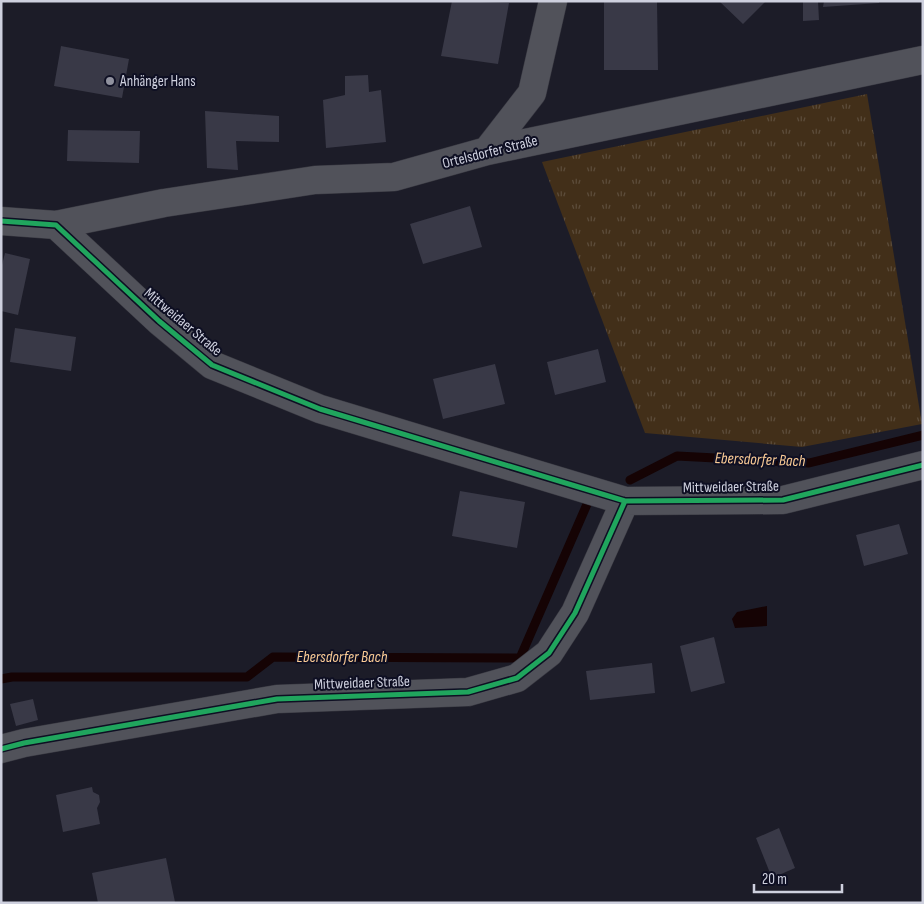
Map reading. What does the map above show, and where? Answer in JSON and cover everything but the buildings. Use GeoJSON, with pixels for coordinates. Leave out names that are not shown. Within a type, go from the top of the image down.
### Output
{"type":"FeatureCollection","features":[{"type":"Feature","properties":{"kind":"street"},"geometry":{"type":"LineString","coordinates":[[487,151],[532,93],[553,1]]}},
{"type":"Feature","properties":{"kind":"street","name":"Ortelsdorfer Straße"},"geometry":{"type":"LineString","coordinates":[[56,225],[164,203],[315,180],[394,177],[487,151],[923,60]]}},
{"type":"Feature","properties":{"kind":"street"},"geometry":{"type":"LineString","coordinates":[[1,221],[56,225]]}},
{"type":"Feature","properties":{"kind":"street","name":"Mittweidaer Straße"},"geometry":{"type":"LineString","coordinates":[[56,225],[159,321],[212,365],[320,409],[625,501],[783,500],[923,465]]}},
{"type":"Feature","properties":{"kind":"street","name":"Mittweidaer Straße"},"geometry":{"type":"LineString","coordinates":[[1,749],[24,742],[277,699],[468,692],[517,678],[549,653],[575,613],[625,501]]}},
{"type":"Feature","properties":{"kind":"green space"},"geometry":{"type":"Polygon","coordinates":[[[867,94],[922,424],[802,447],[645,433],[542,162],[867,94]]]}},
{"type":"Feature","properties":{"kind":"shaded area"},"geometry":{"type":"Polygon","coordinates":[[[767,606],[767,626],[735,628],[732,619],[737,612],[767,606]]]}},
{"type":"Feature","properties":{"kind":"waterway","name":"Ebersdorfer Bach"},"geometry":{"type":"LineString","coordinates":[[630,480],[677,456],[809,463],[923,435]]}},
{"type":"Feature","properties":{"kind":"waterway","name":"Ebersdorfer Bach"},"geometry":{"type":"LineString","coordinates":[[1,679],[12,677],[247,677],[273,657],[520,658],[588,502]]}},
{"type":"Feature","properties":{"kind":"cycle path"},"geometry":{"type":"LineString","coordinates":[[1,221],[56,225],[159,321],[212,365],[320,409],[625,501],[783,500],[923,465]]}},
{"type":"Feature","properties":{"kind":"cycle path"},"geometry":{"type":"LineString","coordinates":[[1,749],[24,743],[277,699],[468,692],[517,678],[549,653],[575,613],[625,501]]}},
{"type":"Feature","properties":{"kind":"place","name":"Anhänger Hans"},"geometry":{"type":"Point","coordinates":[110,81]}}]}
